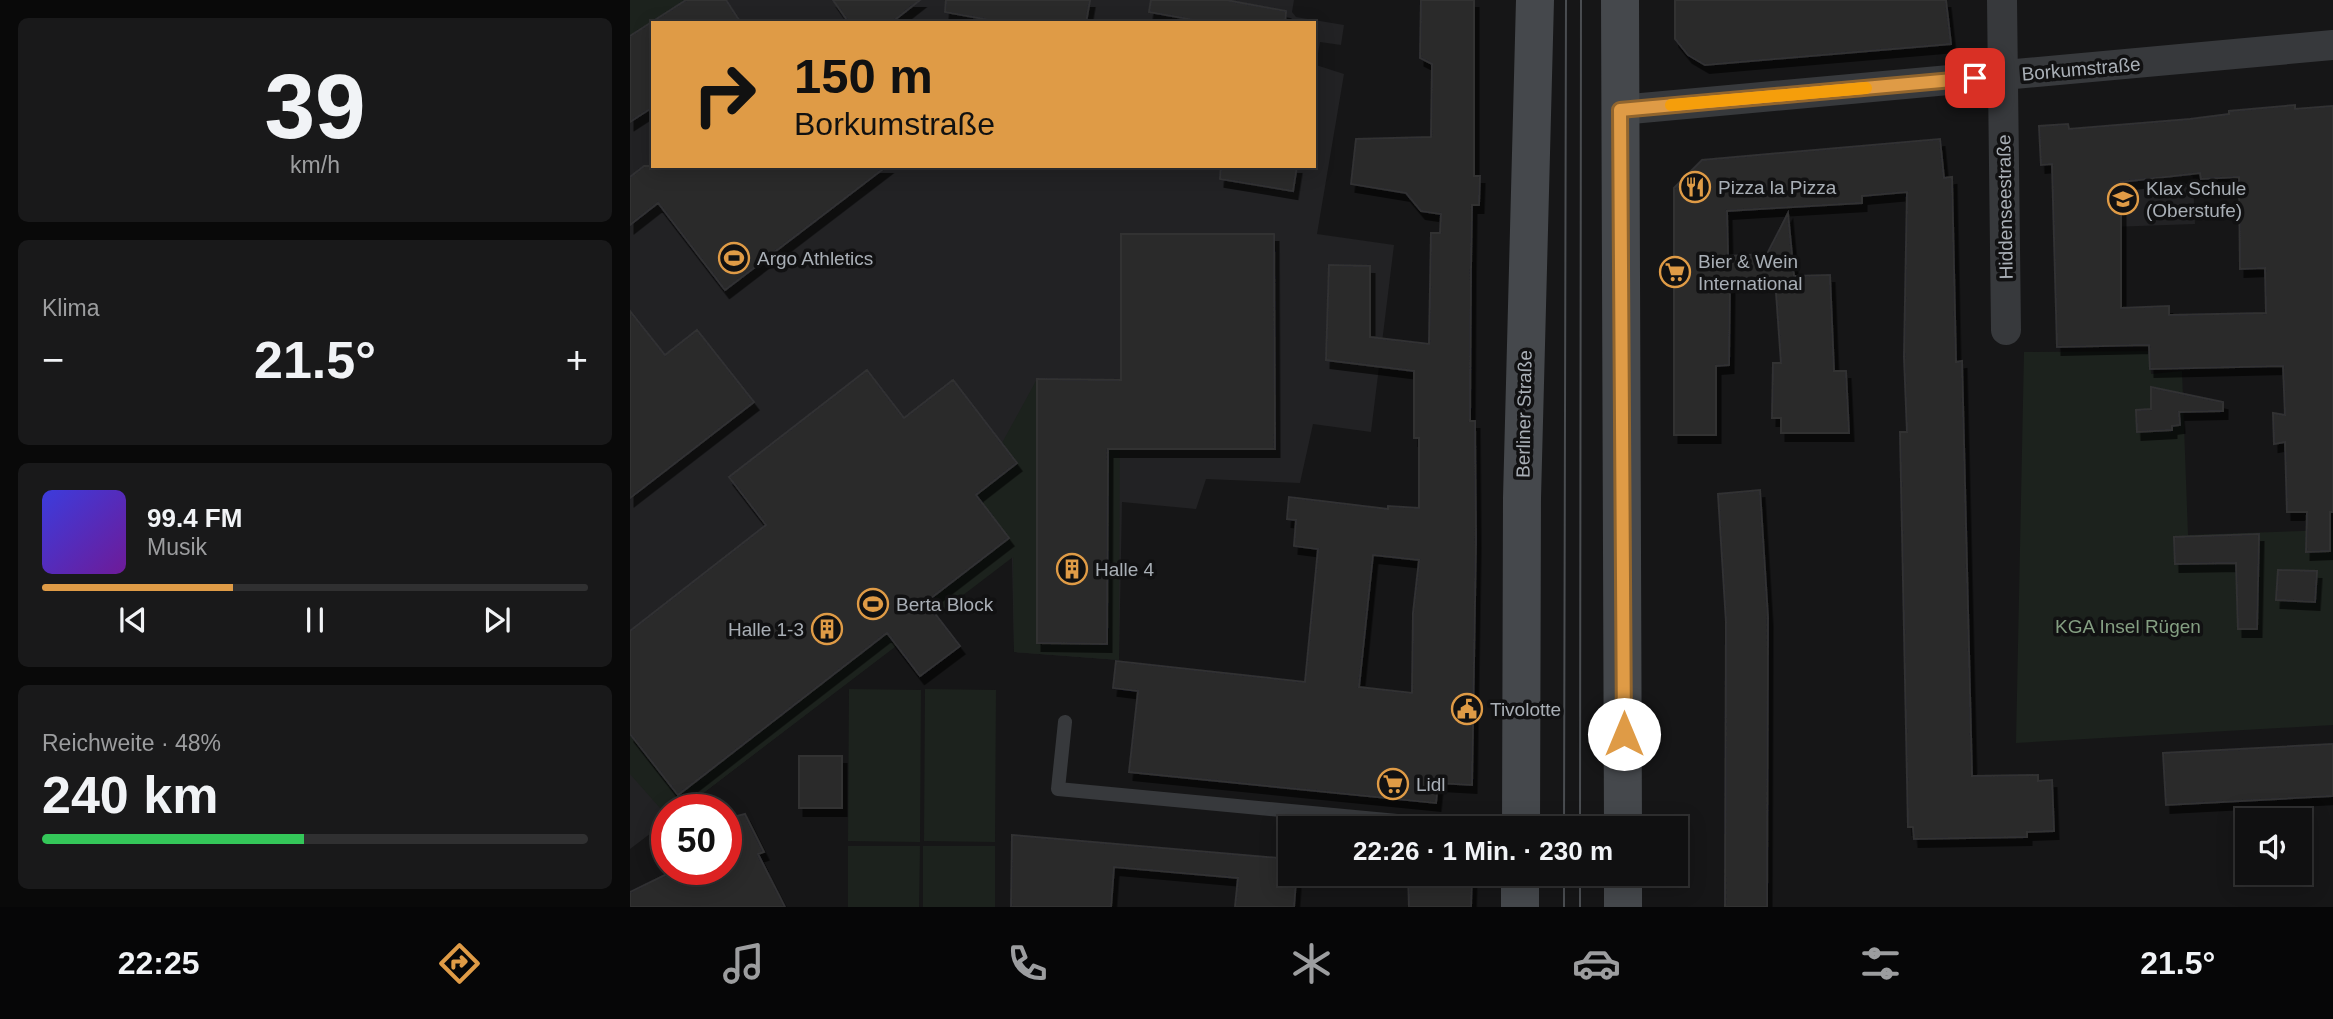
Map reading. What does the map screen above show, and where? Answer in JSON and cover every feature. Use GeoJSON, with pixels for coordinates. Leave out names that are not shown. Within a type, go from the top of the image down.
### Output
{"type":"FeatureCollection","features":[{"type":"Feature","properties":{"kind":"main road","name":"Berliner Straße"},"geometry":{"type":"LineString","coordinates":[[1521,816],[1522,498],[1535,0]]}},
{"type":"Feature","properties":{"kind":"main road"},"geometry":{"type":"LineString","coordinates":[[1620,0],[1623,816]]}},
{"type":"Feature","properties":{"kind":"main road"},"geometry":{"type":"LineString","coordinates":[[1520,886],[1520,907]]}},
{"type":"Feature","properties":{"kind":"main road"},"geometry":{"type":"LineString","coordinates":[[1623,886],[1623,907]]}},
{"type":"Feature","properties":{"kind":"street","name":"Hiddenseestraße"},"geometry":{"type":"LineString","coordinates":[[2002,0],[2007,330]]}},
{"type":"Feature","properties":{"kind":"street","name":"Borkumstraße"},"geometry":{"type":"LineString","coordinates":[[1620,110],[2333,45]]}},
{"type":"Feature","properties":{"kind":"lane"},"geometry":{"type":"LineString","coordinates":[[1065,722],[1058,789],[1345,816]]}},
{"type":"Feature","properties":{"kind":"shaded area"},"geometry":{"type":"Polygon","coordinates":[[[686,0],[1294,0],[1292,12],[1296,17],[1344,25],[1341,45],[1320,42],[1316,65],[1316,21],[653,21],[686,0]]]}},
{"type":"Feature","properties":{"kind":"shaded area"},"geometry":{"type":"Polygon","coordinates":[[[651,22],[651,168],[1316,168],[1316,65],[1344,74],[1317,234],[1394,245],[1371,432],[1313,424],[1300,483],[1206,479],[1196,509],[1122,502],[1119,660],[1014,652],[1012,557],[702,794],[651,794],[651,833],[630,849],[630,36],[651,22]]]}},
{"type":"Feature","properties":{"kind":"shaded area","name":"Klax Schule (Oberstufe)"},"geometry":{"type":"Polygon","coordinates":[[[2190,119],[2195,224],[2054,229],[2052,165],[2041,165],[2039,127],[2068,124],[2069,129],[2190,119]]]}},
{"type":"Feature","properties":{"kind":"green space"},"geometry":{"type":"Polygon","coordinates":[[[630,0],[686,0],[651,21],[630,36],[630,0]]]}},
{"type":"Feature","properties":{"kind":"green space","name":"KGA Insel Rügen"},"geometry":{"type":"Polygon","coordinates":[[[2150,351],[2151,374],[2182,371],[2188,535],[2333,530],[2333,725],[2016,743],[2024,352],[2150,351]]]}},
{"type":"Feature","properties":{"kind":"green space","name":"Berta Block"},"geometry":{"type":"Polygon","coordinates":[[[1037,379],[1120,380],[1119,660],[1014,652],[1013,557],[702,794],[651,794],[651,798],[630,774],[630,732],[1002,443],[1037,379]]]}},
{"type":"Feature","properties":{"kind":"green space"},"geometry":{"type":"Polygon","coordinates":[[[849,689],[921,690],[920,842],[848,841],[849,689]]]}},
{"type":"Feature","properties":{"kind":"green space"},"geometry":{"type":"Polygon","coordinates":[[[925,689],[996,690],[995,842],[924,841],[925,689]]]}},
{"type":"Feature","properties":{"kind":"green space"},"geometry":{"type":"Polygon","coordinates":[[[848,846],[920,846],[919,907],[848,907],[848,846]]]}},
{"type":"Feature","properties":{"kind":"green space"},"geometry":{"type":"Polygon","coordinates":[[[923,846],[995,846],[995,907],[923,907],[923,846]]]}},
{"type":"Feature","properties":{"kind":"building"},"geometry":{"type":"Polygon","coordinates":[[[686,0],[726,0],[740,21],[653,21],[686,0]]]}},
{"type":"Feature","properties":{"kind":"building"},"geometry":{"type":"Polygon","coordinates":[[[833,0],[920,0],[894,21],[848,21],[833,0]]]}},
{"type":"Feature","properties":{"kind":"building"},"geometry":{"type":"Polygon","coordinates":[[[946,0],[1090,0],[1086,21],[994,21],[945,12],[946,0]]]}},
{"type":"Feature","properties":{"kind":"building"},"geometry":{"type":"Polygon","coordinates":[[[1151,0],[1226,0],[1286,11],[1285,21],[1199,21],[1149,12],[1151,0]]]}},
{"type":"Feature","properties":{"kind":"building"},"geometry":{"type":"Polygon","coordinates":[[[1421,0],[1474,0],[1474,176],[1480,176],[1479,205],[1472,205],[1471,268],[1470,421],[1475,421],[1476,540],[1472,785],[1438,783],[1436,803],[1129,772],[1138,691],[1113,688],[1116,661],[1305,682],[1318,549],[1294,546],[1296,520],[1287,519],[1289,497],[1388,509],[1388,506],[1419,508],[1419,438],[1414,438],[1414,371],[1326,360],[1329,265],[1370,266],[1370,337],[1429,344],[1431,233],[1440,233],[1441,214],[1421,211],[1406,193],[1351,184],[1356,139],[1431,137],[1432,64],[1420,58],[1421,0]],[[1373,555],[1359,687],[1412,693],[1413,613],[1419,560],[1373,555]]]}},
{"type":"Feature","properties":{"kind":"building"},"geometry":{"type":"Polygon","coordinates":[[[1675,0],[1946,0],[1951,44],[1705,65],[1688,55],[1675,39],[1675,0]]]}},
{"type":"Feature","properties":{"kind":"building"},"geometry":{"type":"Polygon","coordinates":[[[651,22],[651,108],[630,122],[630,36],[651,22]]]}},
{"type":"Feature","properties":{"kind":"building"},"geometry":{"type":"Polygon","coordinates":[[[2295,105],[2295,109],[2333,106],[2333,512],[2330,512],[2330,551],[2306,552],[2307,512],[2287,512],[2285,442],[2274,444],[2273,413],[2285,415],[2283,366],[2150,369],[2149,345],[2057,347],[2052,164],[2041,165],[2039,126],[2068,124],[2069,129],[2190,119],[2229,114],[2229,111],[2295,105]],[[2200,173],[2121,182],[2121,308],[2169,306],[2169,315],[2266,313],[2265,268],[2240,269],[2239,177],[2201,179],[2200,173]]]}},
{"type":"Feature","properties":{"kind":"building"},"geometry":{"type":"Polygon","coordinates":[[[1940,139],[1944,178],[1952,177],[1956,362],[1962,361],[1972,776],[2038,775],[2038,781],[2052,780],[2054,831],[2027,832],[2027,837],[1914,839],[1913,827],[1908,827],[1900,432],[1907,432],[1904,357],[1907,192],[1862,196],[1862,203],[1727,211],[1728,256],[1767,254],[1788,213],[1794,276],[1830,275],[1834,371],[1846,371],[1849,433],[1781,433],[1781,418],[1772,418],[1773,363],[1781,363],[1775,278],[1730,279],[1729,365],[1716,366],[1716,435],[1674,435],[1674,188],[1702,160],[1940,139]]]}},
{"type":"Feature","properties":{"kind":"building","name":"Argo Athletics"},"geometry":{"type":"Polygon","coordinates":[[[644,166],[884,168],[725,290],[658,203],[630,225],[630,177],[644,166]]]}},
{"type":"Feature","properties":{"kind":"building"},"geometry":{"type":"Polygon","coordinates":[[[1221,168],[1297,168],[1293,191],[1220,179],[1221,168]]]}},
{"type":"Feature","properties":{"kind":"building"},"geometry":{"type":"Polygon","coordinates":[[[1121,234],[1274,234],[1275,449],[1108,449],[1107,644],[1037,643],[1037,379],[1121,380],[1121,234]]]}},
{"type":"Feature","properties":{"kind":"building"},"geometry":{"type":"Polygon","coordinates":[[[630,311],[665,355],[697,330],[754,402],[630,498],[630,311]]]}},
{"type":"Feature","properties":{"kind":"building"},"geometry":{"type":"Polygon","coordinates":[[[867,370],[904,418],[953,380],[1017,463],[976,495],[1009,538],[926,602],[960,646],[920,676],[887,633],[677,794],[630,734],[630,631],[766,525],[729,477],[867,370]]]}},
{"type":"Feature","properties":{"kind":"building"},"geometry":{"type":"Polygon","coordinates":[[[2151,387],[2223,402],[2223,411],[2179,412],[2180,425],[2172,426],[2172,430],[2137,432],[2136,410],[2151,409],[2151,387]]]}},
{"type":"Feature","properties":{"kind":"building"},"geometry":{"type":"Polygon","coordinates":[[[1760,490],[1768,618],[1767,907],[1725,907],[1726,622],[1718,494],[1760,490]]]}},
{"type":"Feature","properties":{"kind":"building"},"geometry":{"type":"Polygon","coordinates":[[[2259,534],[2257,629],[2238,629],[2236,563],[2175,564],[2174,537],[2259,534]]]}},
{"type":"Feature","properties":{"kind":"building"},"geometry":{"type":"Polygon","coordinates":[[[2278,570],[2317,571],[2315,602],[2276,600],[2278,570]]]}},
{"type":"Feature","properties":{"kind":"building"},"geometry":{"type":"Polygon","coordinates":[[[2333,744],[2333,796],[2166,805],[2163,753],[2333,744]]]}},
{"type":"Feature","properties":{"kind":"building"},"geometry":{"type":"Polygon","coordinates":[[[799,756],[842,756],[842,808],[799,808],[799,756]]]}},
{"type":"Feature","properties":{"kind":"building"},"geometry":{"type":"Polygon","coordinates":[[[745,814],[764,852],[758,854],[785,907],[630,907],[630,892],[651,882],[651,885],[742,885],[742,815],[745,814]]]}},
{"type":"Feature","properties":{"kind":"building"},"geometry":{"type":"Polygon","coordinates":[[[1012,835],[1278,858],[1278,886],[1296,886],[1294,907],[1235,907],[1238,878],[1114,867],[1111,907],[1011,907],[1012,835]]]}},
{"type":"Feature","properties":{"kind":"building"},"geometry":{"type":"Polygon","coordinates":[[[1408,886],[1472,886],[1471,907],[1409,907],[1408,886]]]}},
{"type":"Feature","properties":{"kind":"tram line"},"geometry":{"type":"LineString","coordinates":[[1564,816],[1566,0]]}},
{"type":"Feature","properties":{"kind":"tram line"},"geometry":{"type":"LineString","coordinates":[[1580,816],[1581,0]]}},
{"type":"Feature","properties":{"kind":"tram line"},"geometry":{"type":"LineString","coordinates":[[1564,886],[1564,907]]}},
{"type":"Feature","properties":{"kind":"tram line"},"geometry":{"type":"LineString","coordinates":[[1580,886],[1580,907]]}},
{"type":"Feature","properties":{"kind":"slow traffic"},"geometry":{"type":"LineString","coordinates":[[1671,105],[1866,88]]}},
{"type":"Feature","properties":{"kind":"place","name":"Pizza la Pizza"},"geometry":{"type":"Point","coordinates":[1695,187]}},
{"type":"Feature","properties":{"kind":"place","name":"Klax Schule (Oberstufe)"},"geometry":{"type":"Point","coordinates":[2123,199]}},
{"type":"Feature","properties":{"kind":"place","name":"Argo Athletics"},"geometry":{"type":"Point","coordinates":[734,258]}},
{"type":"Feature","properties":{"kind":"place","name":"Bier & Wein International"},"geometry":{"type":"Point","coordinates":[1675,272]}},
{"type":"Feature","properties":{"kind":"place","name":"Halle 4"},"geometry":{"type":"Point","coordinates":[1072,569]}},
{"type":"Feature","properties":{"kind":"place","name":"Berta Block"},"geometry":{"type":"Point","coordinates":[873,604]}},
{"type":"Feature","properties":{"kind":"place","name":"Halle 1-3"},"geometry":{"type":"Point","coordinates":[827,629]}},
{"type":"Feature","properties":{"kind":"place","name":"Tivolotte"},"geometry":{"type":"Point","coordinates":[1467,709]}},
{"type":"Feature","properties":{"kind":"place","name":"Lidl"},"geometry":{"type":"Point","coordinates":[1393,784]}},
{"type":"Feature","properties":{"kind":"route"},"geometry":{"type":"LineString","coordinates":[[1624,734],[1620,110],[1975,78]]}}]}
